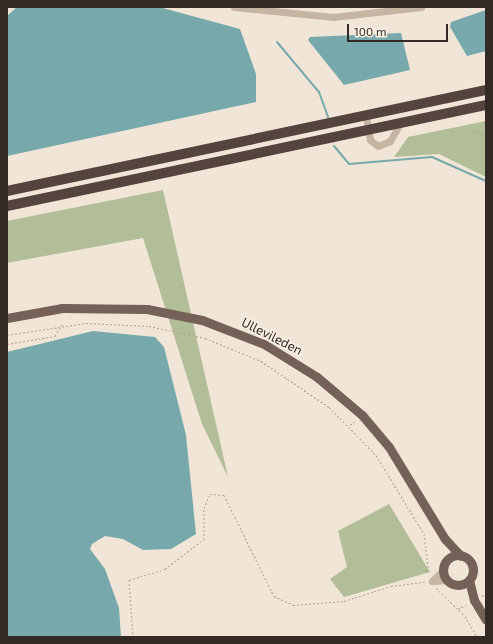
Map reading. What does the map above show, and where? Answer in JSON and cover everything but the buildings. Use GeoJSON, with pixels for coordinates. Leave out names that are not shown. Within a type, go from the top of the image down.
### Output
{"type":"FeatureCollection","features":[{"type":"Feature","properties":{"kind":"highway"},"geometry":{"type":"LineString","coordinates":[[7,191],[366,117],[486,90]]}},
{"type":"Feature","properties":{"kind":"highway"},"geometry":{"type":"LineString","coordinates":[[7,206],[486,105]]}},
{"type":"Feature","properties":{"kind":"main road","name":"Ullevileden"},"geometry":{"type":"LineString","coordinates":[[7,318],[62,308],[147,309],[202,320],[264,344],[317,377],[362,415],[389,447],[445,539],[461,556]]}},
{"type":"Feature","properties":{"kind":"main road","name":"Ullevileden"},"geometry":{"type":"LineString","coordinates":[[445,539],[449,559]]}},
{"type":"Feature","properties":{"kind":"main road"},"geometry":{"type":"LineString","coordinates":[[474,600],[470,580],[472,565],[461,556],[449,559],[443,570],[447,580],[458,585],[474,600],[486,620]]}},
{"type":"Feature","properties":{"kind":"main road"},"geometry":{"type":"LineString","coordinates":[[458,585],[470,580]]}},
{"type":"Feature","properties":{"kind":"street"},"geometry":{"type":"LineString","coordinates":[[234,7],[333,17],[421,7]]}},
{"type":"Feature","properties":{"kind":"street"},"geometry":{"type":"LineString","coordinates":[[366,117],[368,131],[373,144],[378,146],[390,141],[400,124]]}},
{"type":"Feature","properties":{"kind":"street"},"geometry":{"type":"LineString","coordinates":[[432,582],[443,570]]}},
{"type":"Feature","properties":{"kind":"street"},"geometry":{"type":"LineString","coordinates":[[432,582],[447,580]]}},
{"type":"Feature","properties":{"kind":"path"},"geometry":{"type":"LineString","coordinates":[[473,131],[486,135]]}},
{"type":"Feature","properties":{"kind":"path"},"geometry":{"type":"LineString","coordinates":[[7,335],[62,324],[118,323],[177,330],[236,349],[306,389],[349,425],[397,486],[424,534],[432,582],[458,609],[477,637]]}},
{"type":"Feature","properties":{"kind":"path"},"geometry":{"type":"LineString","coordinates":[[7,344],[55,336],[62,324]]}},
{"type":"Feature","properties":{"kind":"path"},"geometry":{"type":"LineString","coordinates":[[133,637],[129,580],[165,569],[204,538],[204,508],[210,494],[224,495],[274,596],[293,605],[344,601],[391,586],[432,582]]}},
{"type":"Feature","properties":{"kind":"path"},"geometry":{"type":"LineString","coordinates":[[458,609],[486,594]]}},
{"type":"Feature","properties":{"kind":"green space"},"geometry":{"type":"Polygon","coordinates":[[[486,121],[486,177],[439,154],[394,157],[408,137],[486,121]]]}},
{"type":"Feature","properties":{"kind":"green space"},"geometry":{"type":"Polygon","coordinates":[[[163,190],[228,477],[202,424],[143,238],[7,263],[7,221],[163,190]]]}},
{"type":"Feature","properties":{"kind":"green space"},"geometry":{"type":"Polygon","coordinates":[[[389,504],[430,572],[344,597],[330,579],[347,567],[338,531],[389,504]]]}},
{"type":"Feature","properties":{"kind":"water"},"geometry":{"type":"Polygon","coordinates":[[[17,7],[159,7],[240,29],[256,74],[256,102],[7,156],[7,16],[17,7]]]}},
{"type":"Feature","properties":{"kind":"water"},"geometry":{"type":"Polygon","coordinates":[[[486,10],[486,51],[467,56],[450,27],[451,22],[486,10]]]}},
{"type":"Feature","properties":{"kind":"water"},"geometry":{"type":"Polygon","coordinates":[[[401,33],[410,70],[344,85],[308,40],[310,37],[401,33]]]}},
{"type":"Feature","properties":{"kind":"water"},"geometry":{"type":"Polygon","coordinates":[[[93,331],[155,337],[164,347],[186,435],[196,534],[171,549],[143,550],[123,539],[105,536],[92,544],[90,549],[105,569],[119,608],[121,637],[7,637],[7,352],[93,331]]]}},
{"type":"Feature","properties":{"kind":"waterway"},"geometry":{"type":"LineString","coordinates":[[277,42],[319,92],[328,117]]}},
{"type":"Feature","properties":{"kind":"waterway"},"geometry":{"type":"LineString","coordinates":[[334,146],[349,164],[432,157],[486,181]]}}]}
